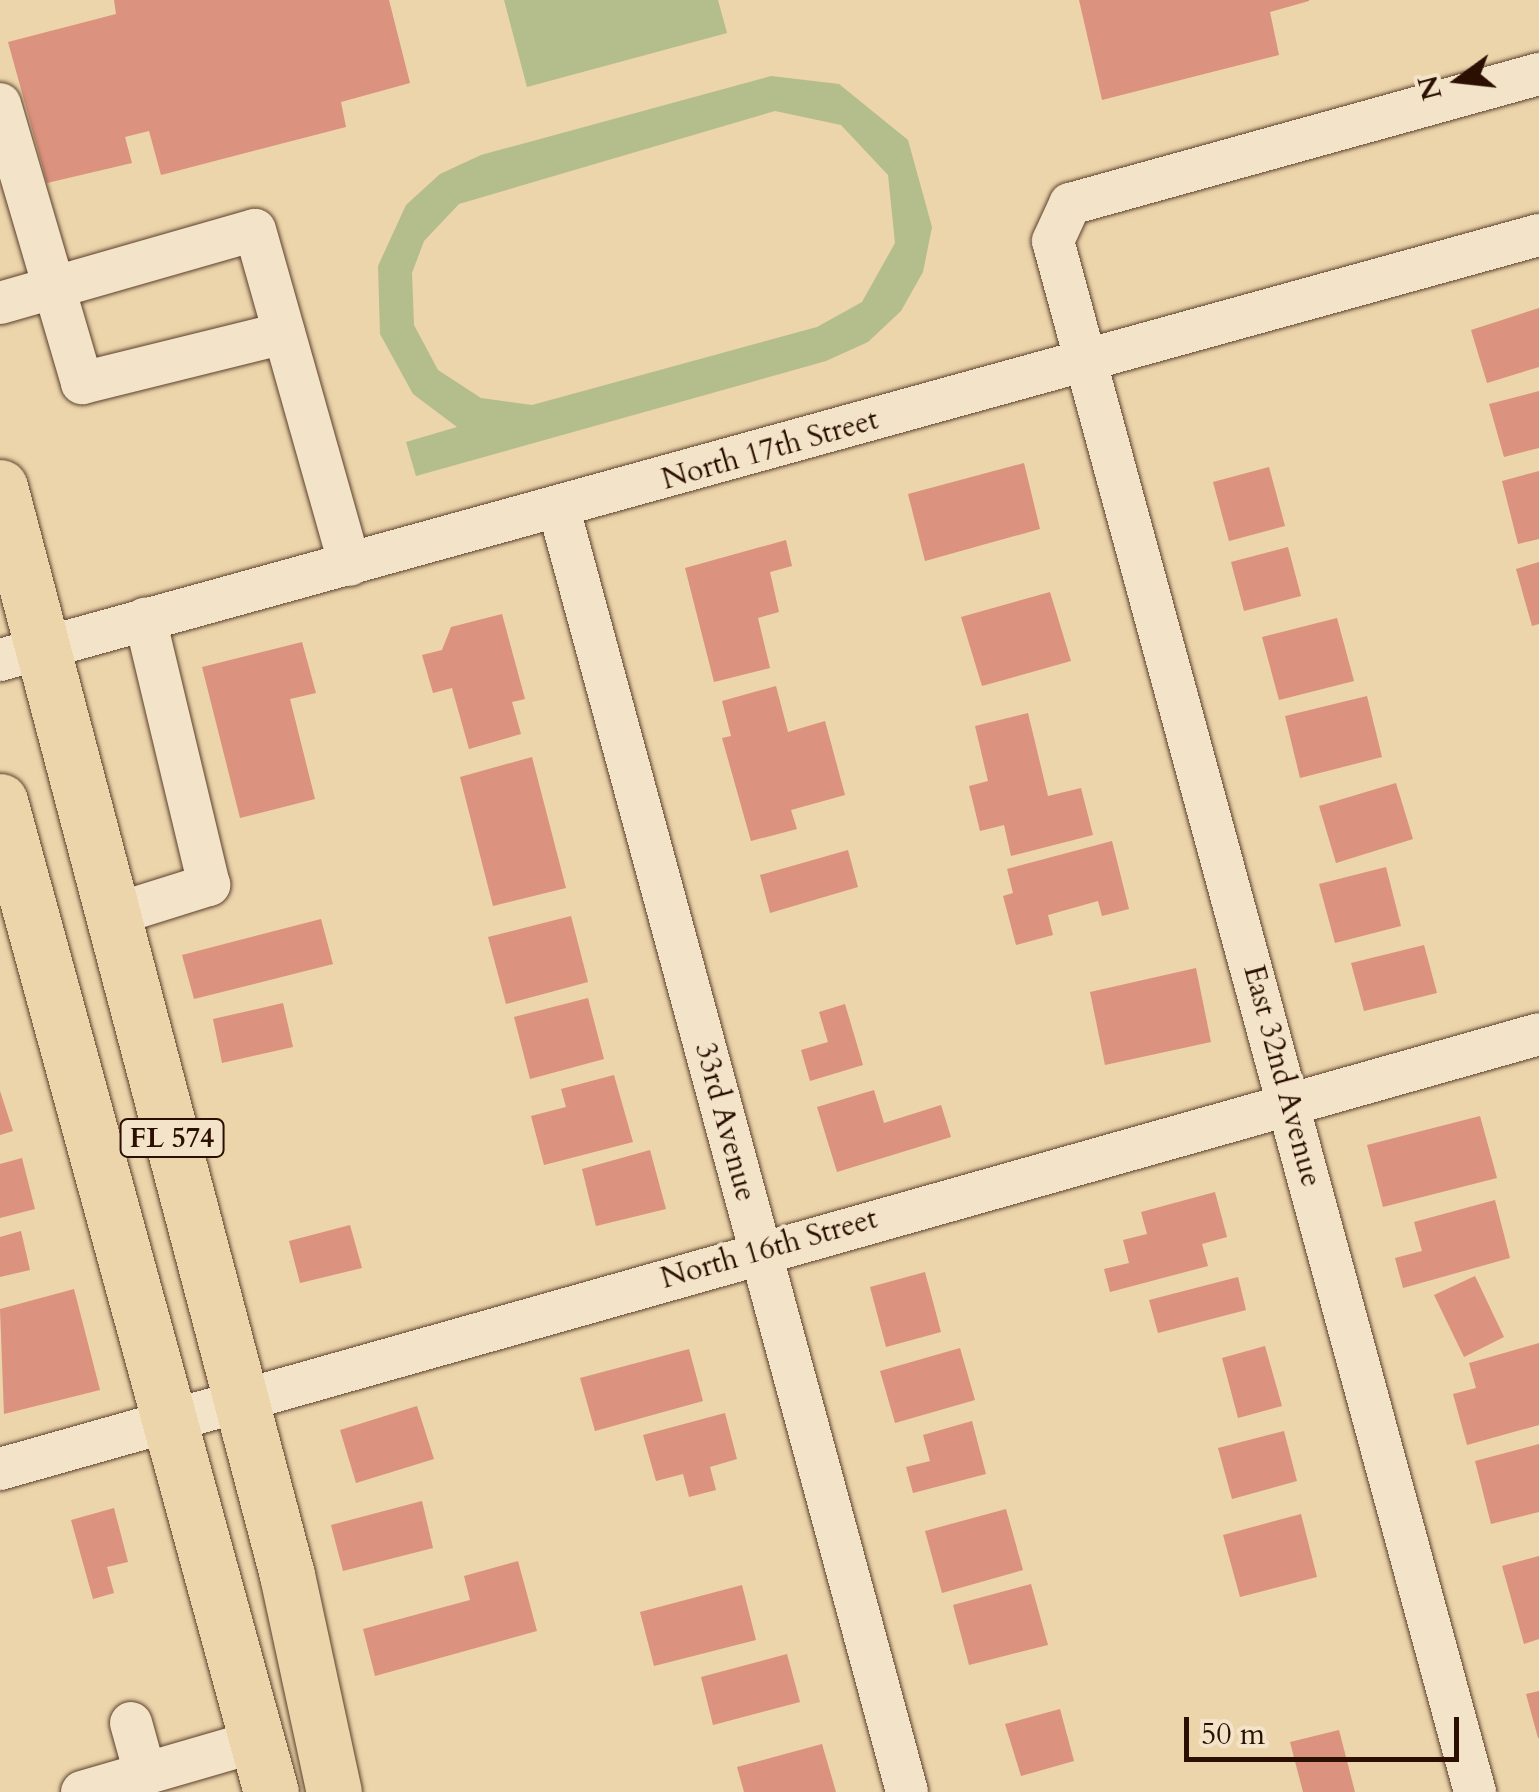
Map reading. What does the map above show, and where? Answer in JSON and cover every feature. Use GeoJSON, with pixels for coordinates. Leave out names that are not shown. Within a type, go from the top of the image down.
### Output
{"type":"FeatureCollection","features":[{"type":"Feature","properties":{"kind":"main road","name":"FL 574"},"geometry":{"type":"LineString","coordinates":[[0,487],[21,654],[113,915],[241,1400],[334,1792]]}},
{"type":"Feature","properties":{"kind":"main road","name":"FL 574"},"geometry":{"type":"LineString","coordinates":[[0,801],[264,1767]]}},
{"type":"Feature","properties":{"kind":"street","name":"East 32nd Avenue"},"geometry":{"type":"LineString","coordinates":[[1475,1792],[1090,360],[1053,242],[1070,204],[1539,74]]}},
{"type":"Feature","properties":{"kind":"street"},"geometry":{"type":"LineString","coordinates":[[0,104],[50,289],[82,382],[284,333]]}},
{"type":"Feature","properties":{"kind":"street"},"geometry":{"type":"LineString","coordinates":[[0,303],[255,230],[350,565]]}},
{"type":"Feature","properties":{"kind":"street","name":"North 17th Street"},"geometry":{"type":"LineString","coordinates":[[21,654],[560,509],[1539,235]]}},
{"type":"Feature","properties":{"kind":"street","name":"33rd Avenue"},"geometry":{"type":"LineString","coordinates":[[560,509],[907,1792]]}},
{"type":"Feature","properties":{"kind":"street"},"geometry":{"type":"LineString","coordinates":[[113,915],[209,885],[145,619]]}},
{"type":"Feature","properties":{"kind":"street","name":"North 16th Street"},"geometry":{"type":"LineString","coordinates":[[0,1469],[760,1251],[1539,1034]]}},
{"type":"Feature","properties":{"kind":"street"},"geometry":{"type":"LineString","coordinates":[[131,1724],[145,1773]]}},
{"type":"Feature","properties":{"kind":"street"},"geometry":{"type":"LineString","coordinates":[[82,1792],[145,1773],[264,1767]]}},
{"type":"Feature","properties":{"kind":"green space"},"geometry":{"type":"Polygon","coordinates":[[[504,0],[718,0],[727,33],[527,87],[504,0]]]}},
{"type":"Feature","properties":{"kind":"green space"},"geometry":{"type":"Polygon","coordinates":[[[771,76],[839,84],[908,140],[932,227],[923,272],[901,311],[868,342],[826,361],[416,476],[406,442],[457,427],[413,394],[380,334],[378,266],[406,205],[440,174],[481,155],[771,76]],[[775,111],[459,204],[424,241],[412,273],[414,325],[438,370],[481,398],[532,405],[817,327],[862,302],[895,243],[888,175],[841,125],[775,111]]]}},
{"type":"Feature","properties":{"kind":"building"},"geometry":{"type":"Polygon","coordinates":[[[114,0],[389,0],[410,83],[341,102],[346,127],[161,175],[149,131],[125,137],[132,163],[47,183],[8,42],[116,14],[114,0]]]}},
{"type":"Feature","properties":{"kind":"building"},"geometry":{"type":"Polygon","coordinates":[[[1079,0],[1309,1],[1270,12],[1279,55],[1102,100],[1079,0]]]}},
{"type":"Feature","properties":{"kind":"building"},"geometry":{"type":"Polygon","coordinates":[[[1539,308],[1539,367],[1487,383],[1471,330],[1539,308]]]}},
{"type":"Feature","properties":{"kind":"building"},"geometry":{"type":"Polygon","coordinates":[[[1539,391],[1539,448],[1504,457],[1489,404],[1539,391]]]}},
{"type":"Feature","properties":{"kind":"building"},"geometry":{"type":"Polygon","coordinates":[[[1024,463],[1040,529],[925,561],[908,494],[1024,463]]]}},
{"type":"Feature","properties":{"kind":"building"},"geometry":{"type":"Polygon","coordinates":[[[1269,467],[1285,526],[1229,541],[1213,482],[1269,467]]]}},
{"type":"Feature","properties":{"kind":"building"},"geometry":{"type":"Polygon","coordinates":[[[1539,471],[1539,539],[1518,544],[1502,481],[1539,471]]]}},
{"type":"Feature","properties":{"kind":"building"},"geometry":{"type":"Polygon","coordinates":[[[786,540],[792,566],[770,572],[779,612],[758,618],[770,668],[714,682],[685,568],[786,540]]]}},
{"type":"Feature","properties":{"kind":"building"},"geometry":{"type":"Polygon","coordinates":[[[1288,547],[1301,596],[1244,611],[1231,562],[1288,547]]]}},
{"type":"Feature","properties":{"kind":"building"},"geometry":{"type":"Polygon","coordinates":[[[1539,562],[1539,624],[1532,626],[1516,569],[1539,562]]]}},
{"type":"Feature","properties":{"kind":"building"},"geometry":{"type":"Polygon","coordinates":[[[1050,592],[1071,661],[982,686],[961,617],[1050,592]]]}},
{"type":"Feature","properties":{"kind":"building"},"geometry":{"type":"Polygon","coordinates":[[[502,614],[525,699],[512,702],[521,734],[469,749],[452,688],[433,693],[422,655],[442,650],[451,627],[502,614]]]}},
{"type":"Feature","properties":{"kind":"building"},"geometry":{"type":"Polygon","coordinates":[[[1337,618],[1354,681],[1279,700],[1262,637],[1337,618]]]}},
{"type":"Feature","properties":{"kind":"building"},"geometry":{"type":"Polygon","coordinates":[[[302,642],[316,693],[290,699],[315,799],[240,818],[202,667],[302,642]]]}},
{"type":"Feature","properties":{"kind":"building"},"geometry":{"type":"Polygon","coordinates":[[[776,686],[788,732],[825,721],[845,795],[791,810],[797,829],[751,841],[722,738],[731,736],[722,701],[776,686]]]}},
{"type":"Feature","properties":{"kind":"building"},"geometry":{"type":"Polygon","coordinates":[[[1367,696],[1382,757],[1300,778],[1285,716],[1367,696]]]}},
{"type":"Feature","properties":{"kind":"building"},"geometry":{"type":"Polygon","coordinates":[[[1028,713],[1048,796],[1081,788],[1093,835],[1011,856],[1004,825],[980,831],[969,786],[988,781],[975,726],[1028,713]]]}},
{"type":"Feature","properties":{"kind":"building"},"geometry":{"type":"Polygon","coordinates":[[[532,757],[566,888],[493,906],[460,777],[532,757]]]}},
{"type":"Feature","properties":{"kind":"building"},"geometry":{"type":"Polygon","coordinates":[[[1396,783],[1413,839],[1336,863],[1319,806],[1396,783]]]}},
{"type":"Feature","properties":{"kind":"building"},"geometry":{"type":"Polygon","coordinates":[[[1112,841],[1129,909],[1102,916],[1098,901],[1048,915],[1053,935],[1016,945],[1003,896],[1013,893],[1007,869],[1112,841]]]}},
{"type":"Feature","properties":{"kind":"building"},"geometry":{"type":"Polygon","coordinates":[[[848,850],[858,887],[770,913],[760,875],[848,850]]]}},
{"type":"Feature","properties":{"kind":"building"},"geometry":{"type":"Polygon","coordinates":[[[1386,867],[1401,926],[1335,943],[1319,884],[1386,867]]]}},
{"type":"Feature","properties":{"kind":"building"},"geometry":{"type":"Polygon","coordinates":[[[571,916],[588,982],[506,1004],[488,937],[571,916]]]}},
{"type":"Feature","properties":{"kind":"building"},"geometry":{"type":"Polygon","coordinates":[[[321,919],[333,964],[194,999],[182,955],[321,919]]]}},
{"type":"Feature","properties":{"kind":"building"},"geometry":{"type":"Polygon","coordinates":[[[1424,945],[1437,993],[1364,1011],[1351,963],[1424,945]]]}},
{"type":"Feature","properties":{"kind":"building"},"geometry":{"type":"Polygon","coordinates":[[[1196,968],[1211,1042],[1105,1065],[1090,992],[1196,968]]]}},
{"type":"Feature","properties":{"kind":"building"},"geometry":{"type":"Polygon","coordinates":[[[588,998],[604,1059],[530,1079],[514,1017],[588,998]]]}},
{"type":"Feature","properties":{"kind":"building"},"geometry":{"type":"Polygon","coordinates":[[[283,1003],[293,1047],[222,1063],[213,1019],[283,1003]]]}},
{"type":"Feature","properties":{"kind":"building"},"geometry":{"type":"Polygon","coordinates":[[[845,1004],[863,1065],[810,1081],[801,1050],[828,1042],[819,1012],[845,1004]]]}},
{"type":"Feature","properties":{"kind":"building"},"geometry":{"type":"Polygon","coordinates":[[[614,1075],[633,1142],[544,1165],[531,1116],[566,1107],[561,1089],[614,1075]]]}},
{"type":"Feature","properties":{"kind":"building"},"geometry":{"type":"Polygon","coordinates":[[[874,1090],[884,1123],[941,1105],[951,1137],[837,1172],[817,1107],[874,1090]]]}},
{"type":"Feature","properties":{"kind":"building"},"geometry":{"type":"Polygon","coordinates":[[[0,1091],[13,1131],[0,1135],[0,1091]]]}},
{"type":"Feature","properties":{"kind":"building"},"geometry":{"type":"Polygon","coordinates":[[[1480,1116],[1497,1178],[1383,1207],[1367,1145],[1480,1116]]]}},
{"type":"Feature","properties":{"kind":"building"},"geometry":{"type":"Polygon","coordinates":[[[650,1150],[666,1209],[596,1226],[582,1169],[650,1150]]]}},
{"type":"Feature","properties":{"kind":"building"},"geometry":{"type":"Polygon","coordinates":[[[22,1158],[35,1209],[0,1218],[0,1164],[22,1158]]]}},
{"type":"Feature","properties":{"kind":"building"},"geometry":{"type":"Polygon","coordinates":[[[1215,1192],[1227,1237],[1202,1244],[1208,1266],[1110,1292],[1104,1269],[1129,1263],[1123,1240],[1147,1234],[1141,1212],[1215,1192]]]}},
{"type":"Feature","properties":{"kind":"building"},"geometry":{"type":"Polygon","coordinates":[[[1495,1200],[1510,1258],[1403,1288],[1395,1258],[1422,1251],[1414,1222],[1495,1200]]]}},
{"type":"Feature","properties":{"kind":"building"},"geometry":{"type":"Polygon","coordinates":[[[350,1225],[362,1268],[300,1283],[289,1241],[350,1225]]]}},
{"type":"Feature","properties":{"kind":"building"},"geometry":{"type":"Polygon","coordinates":[[[21,1231],[30,1270],[0,1277],[0,1237],[21,1231]]]}},
{"type":"Feature","properties":{"kind":"building"},"geometry":{"type":"Polygon","coordinates":[[[925,1272],[941,1332],[886,1347],[870,1287],[925,1272]]]}},
{"type":"Feature","properties":{"kind":"building"},"geometry":{"type":"Polygon","coordinates":[[[1475,1276],[1504,1337],[1464,1357],[1434,1295],[1475,1276]]]}},
{"type":"Feature","properties":{"kind":"building"},"geometry":{"type":"Polygon","coordinates":[[[1238,1277],[1246,1310],[1158,1333],[1149,1300],[1238,1277]]]}},
{"type":"Feature","properties":{"kind":"building"},"geometry":{"type":"Polygon","coordinates":[[[74,1289],[100,1390],[4,1414],[0,1309],[74,1289]]]}},
{"type":"Feature","properties":{"kind":"building"},"geometry":{"type":"Polygon","coordinates":[[[1539,1343],[1539,1425],[1467,1445],[1453,1394],[1476,1388],[1469,1363],[1539,1343]]]}},
{"type":"Feature","properties":{"kind":"building"},"geometry":{"type":"Polygon","coordinates":[[[1265,1346],[1282,1406],[1238,1418],[1222,1358],[1265,1346]]]}},
{"type":"Feature","properties":{"kind":"building"},"geometry":{"type":"Polygon","coordinates":[[[960,1348],[975,1400],[895,1423],[880,1371],[960,1348]]]}},
{"type":"Feature","properties":{"kind":"building"},"geometry":{"type":"Polygon","coordinates":[[[689,1349],[703,1401],[595,1431],[580,1378],[689,1349]]]}},
{"type":"Feature","properties":{"kind":"building"},"geometry":{"type":"Polygon","coordinates":[[[417,1406],[434,1459],[356,1483],[340,1430],[417,1406]]]}},
{"type":"Feature","properties":{"kind":"building"},"geometry":{"type":"Polygon","coordinates":[[[725,1413],[737,1459],[710,1467],[716,1490],[689,1497],[683,1474],[656,1481],[643,1435],[725,1413]]]}},
{"type":"Feature","properties":{"kind":"building"},"geometry":{"type":"Polygon","coordinates":[[[972,1421],[986,1474],[913,1493],[906,1467],[930,1461],[923,1435],[972,1421]]]}},
{"type":"Feature","properties":{"kind":"building"},"geometry":{"type":"Polygon","coordinates":[[[1284,1431],[1297,1481],[1232,1499],[1218,1448],[1284,1431]]]}},
{"type":"Feature","properties":{"kind":"building"},"geometry":{"type":"Polygon","coordinates":[[[1539,1444],[1539,1512],[1491,1524],[1475,1461],[1539,1444]]]}},
{"type":"Feature","properties":{"kind":"building"},"geometry":{"type":"Polygon","coordinates":[[[422,1501],[433,1548],[343,1571],[331,1525],[422,1501]]]}},
{"type":"Feature","properties":{"kind":"building"},"geometry":{"type":"Polygon","coordinates":[[[114,1508],[128,1562],[107,1567],[114,1593],[93,1599],[71,1520],[114,1508]]]}},
{"type":"Feature","properties":{"kind":"building"},"geometry":{"type":"Polygon","coordinates":[[[1006,1509],[1023,1570],[942,1593],[925,1531],[1006,1509]]]}},
{"type":"Feature","properties":{"kind":"building"},"geometry":{"type":"Polygon","coordinates":[[[1301,1514],[1317,1577],[1240,1597],[1223,1535],[1301,1514]]]}},
{"type":"Feature","properties":{"kind":"building"},"geometry":{"type":"Polygon","coordinates":[[[1539,1556],[1539,1639],[1524,1644],[1502,1566],[1539,1556]]]}},
{"type":"Feature","properties":{"kind":"building"},"geometry":{"type":"Polygon","coordinates":[[[518,1561],[537,1631],[375,1676],[363,1629],[470,1600],[464,1576],[518,1561]]]}},
{"type":"Feature","properties":{"kind":"building"},"geometry":{"type":"Polygon","coordinates":[[[1031,1584],[1048,1645],[969,1665],[953,1605],[1031,1584]]]}},
{"type":"Feature","properties":{"kind":"building"},"geometry":{"type":"Polygon","coordinates":[[[742,1585],[756,1640],[654,1666],[640,1612],[742,1585]]]}},
{"type":"Feature","properties":{"kind":"building"},"geometry":{"type":"Polygon","coordinates":[[[787,1654],[800,1702],[713,1725],[701,1677],[787,1654]]]}},
{"type":"Feature","properties":{"kind":"building"},"geometry":{"type":"Polygon","coordinates":[[[1539,1691],[1539,1738],[1538,1738],[1526,1694],[1539,1691]]]}},
{"type":"Feature","properties":{"kind":"building"},"geometry":{"type":"Polygon","coordinates":[[[1060,1709],[1074,1761],[1021,1776],[1005,1724],[1060,1709]]]}},
{"type":"Feature","properties":{"kind":"building"},"geometry":{"type":"Polygon","coordinates":[[[1339,1730],[1355,1792],[1303,1792],[1290,1742],[1339,1730]]]}},
{"type":"Feature","properties":{"kind":"building"},"geometry":{"type":"Polygon","coordinates":[[[822,1744],[836,1792],[744,1792],[737,1767],[822,1744]]]}}]}
